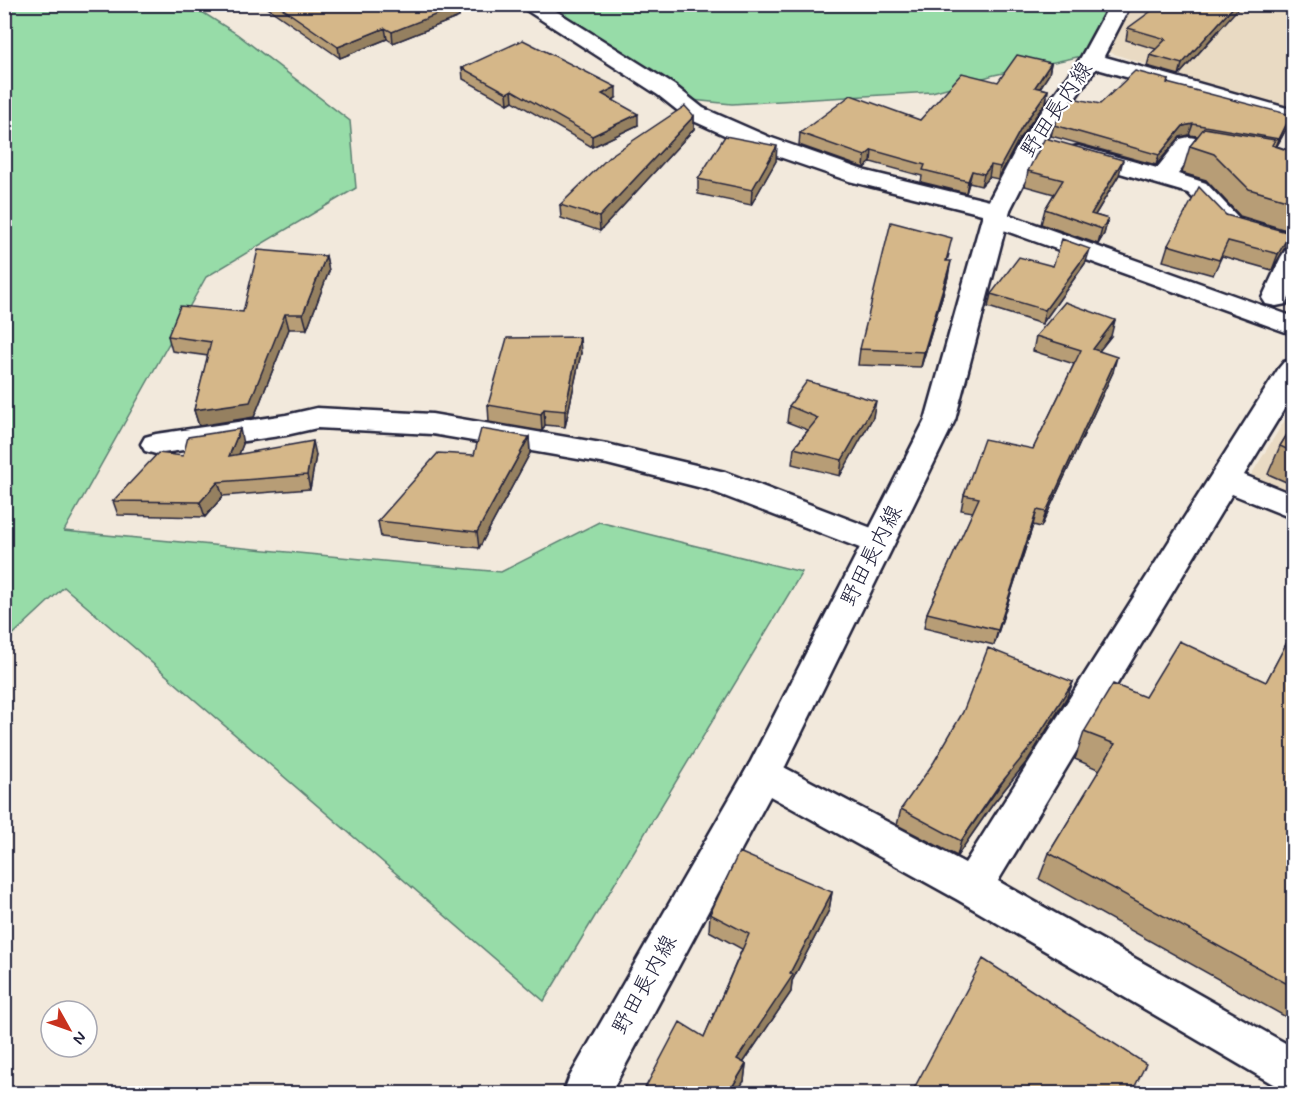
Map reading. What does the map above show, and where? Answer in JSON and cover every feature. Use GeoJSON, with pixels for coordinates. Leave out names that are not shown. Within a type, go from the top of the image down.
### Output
{"type":"FeatureCollection","features":[{"type":"Feature","properties":{"kind":"street"},"geometry":{"type":"LineString","coordinates":[[530,4],[666,90],[695,113],[760,141],[858,176],[997,215],[1293,327]]}},
{"type":"Feature","properties":{"kind":"street","name":"野田長内線"},"geometry":{"type":"LineString","coordinates":[[585,1094],[763,774],[940,420],[997,215],[1033,140],[1091,60],[1121,4]]}},
{"type":"Feature","properties":{"kind":"street"},"geometry":{"type":"LineString","coordinates":[[1091,60],[1293,116]]}},
{"type":"Feature","properties":{"kind":"street"},"geometry":{"type":"LineString","coordinates":[[1033,140],[1197,188],[1230,223],[1293,242]]}},
{"type":"Feature","properties":{"kind":"street"},"geometry":{"type":"LineString","coordinates":[[1162,178],[1189,144],[1293,162]]}},
{"type":"Feature","properties":{"kind":"street"},"geometry":{"type":"LineString","coordinates":[[1276,298],[1293,257]]}},
{"type":"Feature","properties":{"kind":"street"},"geometry":{"type":"LineString","coordinates":[[972,887],[1293,368]]}},
{"type":"Feature","properties":{"kind":"street"},"geometry":{"type":"LineString","coordinates":[[156,444],[286,425],[316,418],[432,424],[607,454],[714,480],[878,543]]}},
{"type":"Feature","properties":{"kind":"street"},"geometry":{"type":"LineString","coordinates":[[1225,479],[1293,508]]}},
{"type":"Feature","properties":{"kind":"street"},"geometry":{"type":"LineString","coordinates":[[763,774],[972,887],[1293,1072]]}},
{"type":"Feature","properties":{"kind":"shaded area"},"geometry":{"type":"Polygon","coordinates":[[[1131,5],[1293,5],[1293,112],[1105,51],[1131,5]]]}},
{"type":"Feature","properties":{"kind":"shaded area"},"geometry":{"type":"Polygon","coordinates":[[[1293,407],[1293,522],[1238,496],[1293,407]]]}},
{"type":"Feature","properties":{"kind":"green space"},"geometry":{"type":"Polygon","coordinates":[[[5,5],[191,5],[237,34],[350,121],[356,188],[206,277],[64,531],[501,572],[599,522],[802,572],[544,1001],[64,587],[5,642],[5,5]]]}},
{"type":"Feature","properties":{"kind":"green space"},"geometry":{"type":"Polygon","coordinates":[[[540,5],[1131,5],[1105,51],[994,75],[932,92],[732,104],[671,98],[561,33],[540,5]]]}},
{"type":"Feature","properties":{"kind":"building"},"geometry":{"type":"Polygon","coordinates":[[[276,4],[455,4],[458,6],[392,32],[385,28],[338,47],[276,4]]]}},
{"type":"Feature","properties":{"kind":"building"},"geometry":{"type":"Polygon","coordinates":[[[1161,4],[1236,4],[1182,64],[1150,55],[1166,39],[1128,28],[1161,4]]]}},
{"type":"Feature","properties":{"kind":"building"},"geometry":{"type":"Polygon","coordinates":[[[523,40],[616,87],[602,94],[638,114],[592,136],[512,90],[507,93],[462,68],[523,40]]]}},
{"type":"Feature","properties":{"kind":"building"},"geometry":{"type":"Polygon","coordinates":[[[1017,55],[1051,63],[1035,87],[1048,90],[1022,127],[1000,167],[991,165],[984,174],[972,171],[968,181],[923,170],[925,165],[872,150],[865,156],[800,133],[851,95],[920,120],[962,73],[998,82],[1017,55]]]}},
{"type":"Feature","properties":{"kind":"building"},"geometry":{"type":"Polygon","coordinates":[[[1135,71],[1169,80],[1167,83],[1291,115],[1279,139],[1193,124],[1183,126],[1159,155],[1054,125],[1073,98],[1100,104],[1135,71]]]}},
{"type":"Feature","properties":{"kind":"building"},"geometry":{"type":"Polygon","coordinates":[[[685,106],[694,116],[599,217],[560,205],[610,156],[685,106]]]}},
{"type":"Feature","properties":{"kind":"building"},"geometry":{"type":"Polygon","coordinates":[[[1204,128],[1275,140],[1272,145],[1293,152],[1293,202],[1249,189],[1214,154],[1190,146],[1204,128]]]}},
{"type":"Feature","properties":{"kind":"building"},"geometry":{"type":"Polygon","coordinates":[[[725,136],[777,146],[752,190],[698,179],[725,136]]]}},
{"type":"Feature","properties":{"kind":"building"},"geometry":{"type":"Polygon","coordinates":[[[1045,138],[1123,160],[1091,214],[1108,219],[1102,229],[1045,209],[1063,180],[1028,171],[1045,138]]]}},
{"type":"Feature","properties":{"kind":"building"},"geometry":{"type":"Polygon","coordinates":[[[1199,187],[1226,215],[1290,233],[1278,254],[1228,241],[1219,260],[1168,245],[1199,187]]]}},
{"type":"Feature","properties":{"kind":"building"},"geometry":{"type":"Polygon","coordinates":[[[891,222],[952,238],[946,261],[951,261],[924,352],[860,349],[891,222]]]}},
{"type":"Feature","properties":{"kind":"building"},"geometry":{"type":"Polygon","coordinates":[[[1062,239],[1090,249],[1045,310],[991,294],[1019,257],[1053,266],[1062,239]]]}},
{"type":"Feature","properties":{"kind":"building"},"geometry":{"type":"Polygon","coordinates":[[[258,250],[326,256],[303,314],[285,314],[250,402],[194,410],[211,342],[168,336],[180,306],[243,312],[258,250]]]}},
{"type":"Feature","properties":{"kind":"building"},"geometry":{"type":"Polygon","coordinates":[[[1065,302],[1115,320],[1093,349],[1117,357],[1046,512],[1037,510],[998,630],[927,613],[979,498],[964,495],[984,439],[1033,449],[1081,350],[1036,336],[1065,302]]]}},
{"type":"Feature","properties":{"kind":"building"},"geometry":{"type":"Polygon","coordinates":[[[580,337],[565,411],[544,409],[541,414],[488,405],[507,338],[580,337]]]}},
{"type":"Feature","properties":{"kind":"building"},"geometry":{"type":"Polygon","coordinates":[[[807,381],[876,401],[842,460],[794,448],[818,418],[789,406],[807,381]]]}},
{"type":"Feature","properties":{"kind":"building"},"geometry":{"type":"Polygon","coordinates":[[[1293,425],[1293,452],[1280,446],[1293,425]]]}},
{"type":"Feature","properties":{"kind":"building"},"geometry":{"type":"Polygon","coordinates":[[[240,429],[229,456],[313,441],[307,475],[218,482],[200,502],[113,501],[158,453],[183,456],[188,437],[240,429]]]}},
{"type":"Feature","properties":{"kind":"building"},"geometry":{"type":"Polygon","coordinates":[[[481,429],[529,437],[477,532],[378,521],[438,453],[474,455],[481,429]]]}},
{"type":"Feature","properties":{"kind":"building"},"geometry":{"type":"Polygon","coordinates":[[[1293,631],[1293,987],[1049,853],[1115,744],[1084,732],[1113,684],[1145,697],[1179,641],[1266,682],[1293,631]]]}},
{"type":"Feature","properties":{"kind":"building"},"geometry":{"type":"Polygon","coordinates":[[[988,648],[1073,682],[1033,744],[997,788],[961,841],[901,809],[934,762],[963,712],[988,648]]]}},
{"type":"Feature","properties":{"kind":"building"},"geometry":{"type":"Polygon","coordinates":[[[739,852],[832,892],[790,973],[793,975],[737,1059],[746,1064],[728,1094],[642,1094],[680,1022],[704,1037],[749,934],[710,914],[739,852]]]}},
{"type":"Feature","properties":{"kind":"building"},"geometry":{"type":"Polygon","coordinates":[[[983,959],[1146,1064],[1131,1094],[911,1094],[983,959]]]}}]}
